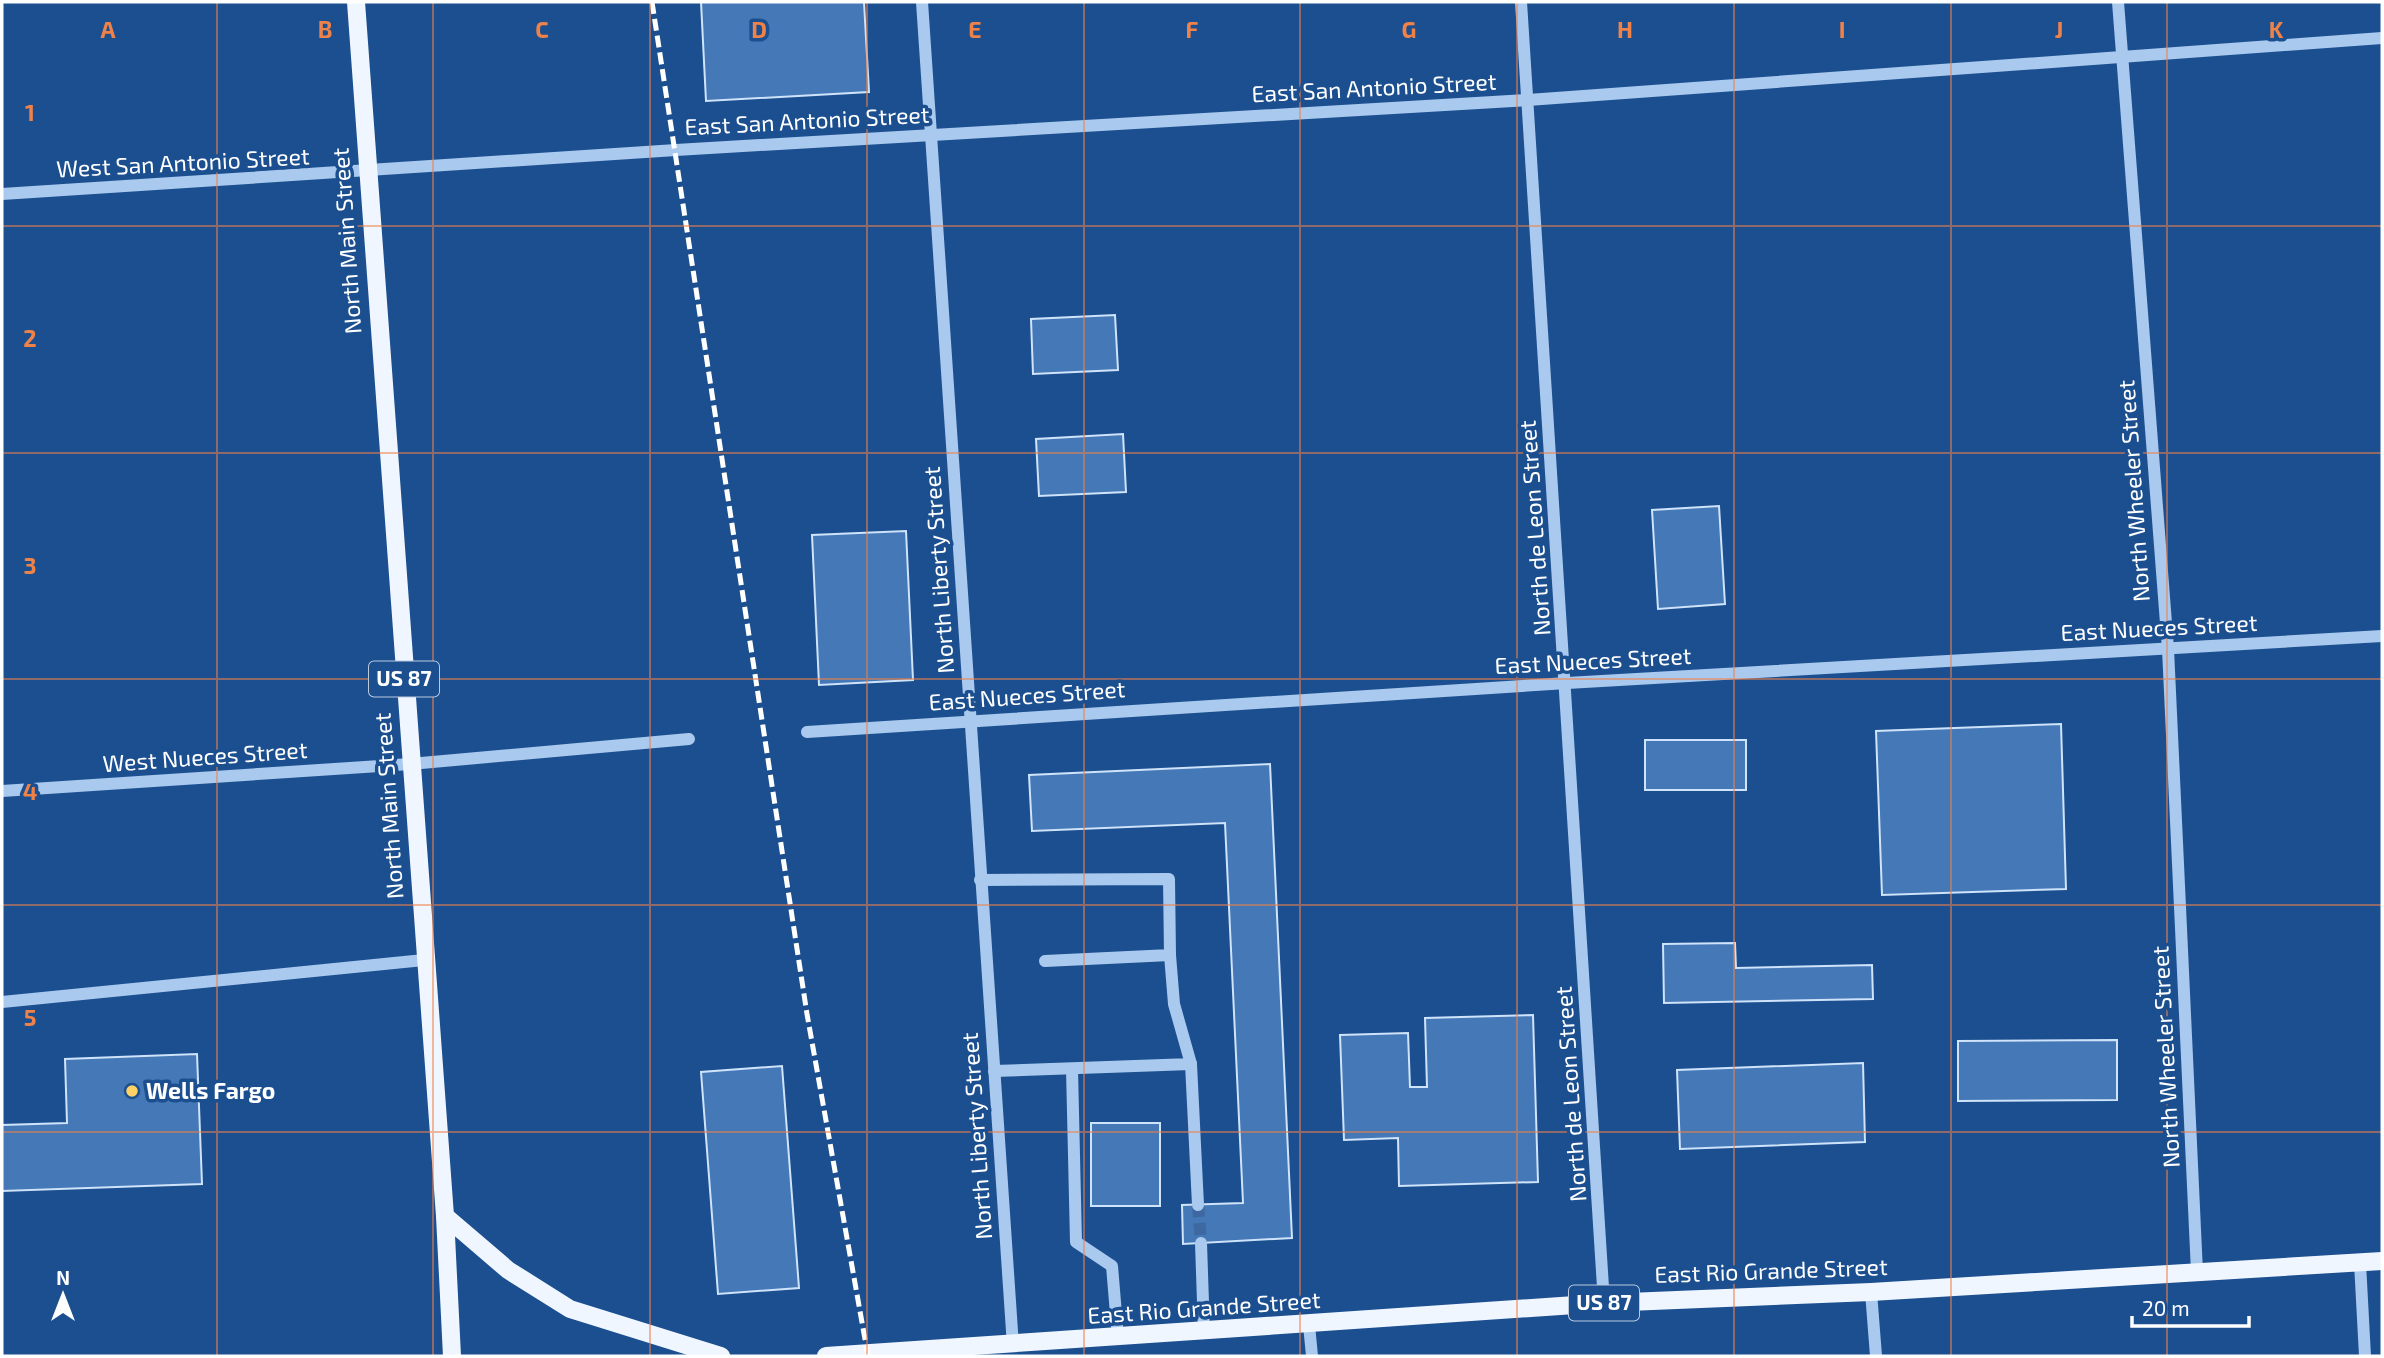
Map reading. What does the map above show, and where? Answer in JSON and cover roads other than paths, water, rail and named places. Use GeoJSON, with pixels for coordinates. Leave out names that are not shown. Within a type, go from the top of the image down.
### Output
{"type":"FeatureCollection","features":[{"type":"Feature","properties":{"kind":"main road","name":"North Main Street"},"geometry":{"type":"LineString","coordinates":[[356,2],[424,960],[445,1216],[452,1356]]}},
{"type":"Feature","properties":{"kind":"main road"},"geometry":{"type":"LineString","coordinates":[[445,1216],[508,1270],[569,1309],[721,1356]]}},
{"type":"Feature","properties":{"kind":"main road","name":"East Rio Grande Street"},"geometry":{"type":"LineString","coordinates":[[826,1356],[1013,1346],[1604,1303],[1871,1292],[2382,1261]]}},
{"type":"Feature","properties":{"kind":"street","name":"North Liberty Street"},"geometry":{"type":"LineString","coordinates":[[922,2],[1013,1346]]}},
{"type":"Feature","properties":{"kind":"street","name":"North de Leon Street"},"geometry":{"type":"LineString","coordinates":[[1521,2],[1567,683],[1604,1303]]}},
{"type":"Feature","properties":{"kind":"street","name":"North Wheeler Street"},"geometry":{"type":"LineString","coordinates":[[2118,2],[2168,649],[2197,1272]]}},
{"type":"Feature","properties":{"kind":"street","name":"East San Antonio Street"},"geometry":{"type":"LineString","coordinates":[[367,173],[932,134],[1528,100],[2382,38]]}},
{"type":"Feature","properties":{"kind":"street","name":"West San Antonio Street"},"geometry":{"type":"LineString","coordinates":[[2,194],[367,173]]}},
{"type":"Feature","properties":{"kind":"street","name":"East Nueces Street"},"geometry":{"type":"LineString","coordinates":[[807,733],[1567,683],[2382,636]]}},
{"type":"Feature","properties":{"kind":"street"},"geometry":{"type":"LineString","coordinates":[[410,764],[689,739]]}},
{"type":"Feature","properties":{"kind":"street","name":"West Nueces Street"},"geometry":{"type":"LineString","coordinates":[[2,791],[410,764]]}},
{"type":"Feature","properties":{"kind":"street"},"geometry":{"type":"LineString","coordinates":[[980,880],[1168,879],[1174,1004],[1191,1064],[1198,1205]]}},
{"type":"Feature","properties":{"kind":"street"},"geometry":{"type":"LineString","coordinates":[[1045,961],[1170,955]]}},
{"type":"Feature","properties":{"kind":"street"},"geometry":{"type":"LineString","coordinates":[[2,1002],[424,960]]}},
{"type":"Feature","properties":{"kind":"street"},"geometry":{"type":"LineString","coordinates":[[994,1071],[1191,1064]]}},
{"type":"Feature","properties":{"kind":"street"},"geometry":{"type":"LineString","coordinates":[[1072,1069],[1076,1242],[1112,1266],[1118,1338]]}},
{"type":"Feature","properties":{"kind":"street"},"geometry":{"type":"LineString","coordinates":[[1201,1243],[1204,1332]]}},
{"type":"Feature","properties":{"kind":"street"},"geometry":{"type":"LineString","coordinates":[[2360,1263],[2365,1356]]}},
{"type":"Feature","properties":{"kind":"street"},"geometry":{"type":"LineString","coordinates":[[1871,1292],[1876,1356]]}},
{"type":"Feature","properties":{"kind":"street"},"geometry":{"type":"LineString","coordinates":[[1309,1325],[1312,1356]]}},
{"type":"Feature","properties":{"kind":"tunnel"},"geometry":{"type":"LineString","coordinates":[[1198,1205],[1201,1243]]}},
{"type":"Feature","properties":{"kind":"railway"},"geometry":{"type":"LineString","coordinates":[[652,2],[807,1014],[868,1356]]}},
{"type":"Feature","properties":{"kind":"place","name":"Wells Fargo"},"geometry":{"type":"Point","coordinates":[132,1091]}}]}
